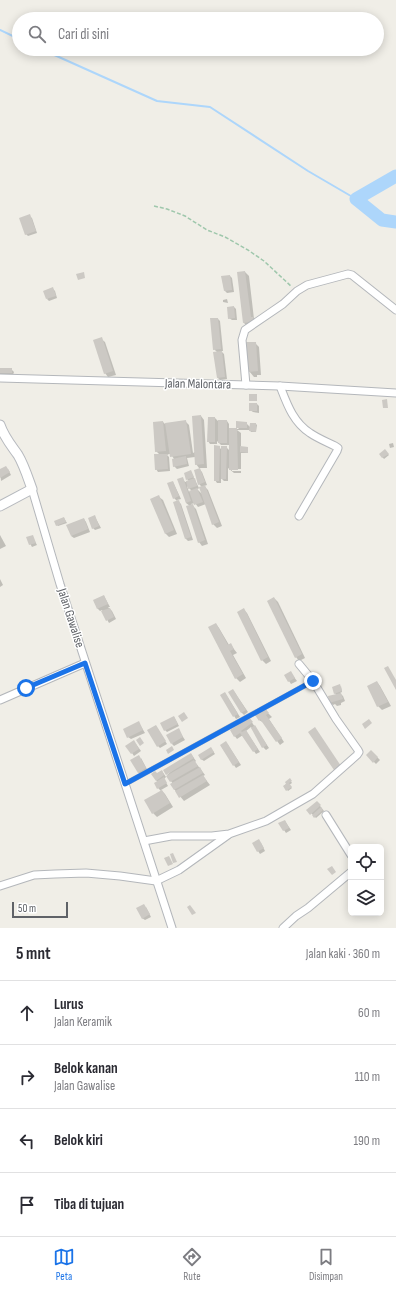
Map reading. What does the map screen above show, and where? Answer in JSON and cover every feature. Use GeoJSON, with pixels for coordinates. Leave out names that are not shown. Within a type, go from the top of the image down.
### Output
{"type":"FeatureCollection","features":[{"type":"Feature","properties":{"kind":"street"},"geometry":{"type":"LineString","coordinates":[[246,385],[242,340],[245,330],[283,304],[297,291],[307,285],[348,274],[352,275],[396,310]]}},
{"type":"Feature","properties":{"kind":"street","name":"Jalan Malontara"},"geometry":{"type":"LineString","coordinates":[[0,378],[280,386],[396,393]]}},
{"type":"Feature","properties":{"kind":"street"},"geometry":{"type":"LineString","coordinates":[[280,386],[290,412],[303,427],[311,434],[338,448],[299,516]]}},
{"type":"Feature","properties":{"kind":"street","name":"Jalan Gawalise"},"geometry":{"type":"LineString","coordinates":[[0,425],[3,435],[24,466],[85,663],[172,928]]}},
{"type":"Feature","properties":{"kind":"street"},"geometry":{"type":"LineString","coordinates":[[0,506],[32,490]]}},
{"type":"Feature","properties":{"kind":"street"},"geometry":{"type":"LineString","coordinates":[[0,700],[85,663]]}},
{"type":"Feature","properties":{"kind":"street"},"geometry":{"type":"LineString","coordinates":[[144,841],[171,836],[212,836],[229,834],[266,821],[307,798],[358,754],[358,750],[336,719],[313,681],[300,664]]}},
{"type":"Feature","properties":{"kind":"street"},"geometry":{"type":"LineString","coordinates":[[326,815],[348,850]]}},
{"type":"Feature","properties":{"kind":"street"},"geometry":{"type":"LineString","coordinates":[[0,886],[34,875],[86,873],[156,881],[179,870],[229,834]]}},
{"type":"Feature","properties":{"kind":"street"},"geometry":{"type":"LineString","coordinates":[[283,928],[348,875]]}},
{"type":"Feature","properties":{"kind":"lane"},"geometry":{"type":"LineString","coordinates":[[125,784],[313,681]]}},
{"type":"Feature","properties":{"kind":"path"},"geometry":{"type":"LineString","coordinates":[[154,206],[168,209],[185,216],[207,230],[248,250],[264,261],[297,291]]}},
{"type":"Feature","properties":{"kind":"building"},"geometry":{"type":"Polygon","coordinates":[[[30,214],[36,231],[25,235],[19,218],[30,214]]]}},
{"type":"Feature","properties":{"kind":"building"},"geometry":{"type":"Polygon","coordinates":[[[245,271],[251,317],[253,317],[254,322],[243,323],[237,272],[245,271]]]}},
{"type":"Feature","properties":{"kind":"building"},"geometry":{"type":"Polygon","coordinates":[[[84,272],[85,278],[78,280],[76,274],[84,272]]]}},
{"type":"Feature","properties":{"kind":"building"},"geometry":{"type":"Polygon","coordinates":[[[230,275],[232,290],[224,291],[221,276],[230,275]]]}},
{"type":"Feature","properties":{"kind":"building"},"geometry":{"type":"Polygon","coordinates":[[[53,287],[56,296],[46,299],[43,291],[53,287]]]}},
{"type":"Feature","properties":{"kind":"building"},"geometry":{"type":"Polygon","coordinates":[[[234,306],[235,318],[228,319],[227,307],[234,306]]]}},
{"type":"Feature","properties":{"kind":"building"},"geometry":{"type":"Polygon","coordinates":[[[210,318],[218,318],[221,349],[213,350],[210,318]]]}},
{"type":"Feature","properties":{"kind":"building"},"geometry":{"type":"Polygon","coordinates":[[[102,337],[113,371],[104,374],[93,340],[102,337]]]}},
{"type":"Feature","properties":{"kind":"building"},"geometry":{"type":"Polygon","coordinates":[[[246,342],[256,342],[258,371],[248,372],[246,342]]]}},
{"type":"Feature","properties":{"kind":"building"},"geometry":{"type":"Polygon","coordinates":[[[222,351],[225,377],[217,378],[213,352],[222,351]]]}},
{"type":"Feature","properties":{"kind":"building"},"geometry":{"type":"Polygon","coordinates":[[[0,368],[12,368],[12,373],[0,373],[0,368]]]}},
{"type":"Feature","properties":{"kind":"building"},"geometry":{"type":"Polygon","coordinates":[[[249,394],[257,394],[257,401],[249,401],[249,394]]]}},
{"type":"Feature","properties":{"kind":"building"},"geometry":{"type":"Polygon","coordinates":[[[387,399],[388,408],[383,408],[382,400],[387,399]]]}},
{"type":"Feature","properties":{"kind":"building"},"geometry":{"type":"Polygon","coordinates":[[[249,403],[257,403],[257,411],[249,411],[249,403]]]}},
{"type":"Feature","properties":{"kind":"building"},"geometry":{"type":"Polygon","coordinates":[[[201,415],[204,464],[195,465],[192,416],[201,415]]]}},
{"type":"Feature","properties":{"kind":"building"},"geometry":{"type":"Polygon","coordinates":[[[208,417],[215,417],[215,442],[207,442],[208,417]]]}},
{"type":"Feature","properties":{"kind":"building"},"geometry":{"type":"Polygon","coordinates":[[[186,420],[191,454],[170,457],[165,423],[186,420]]]}},
{"type":"Feature","properties":{"kind":"building"},"geometry":{"type":"Polygon","coordinates":[[[218,420],[227,420],[227,443],[218,443],[218,420]]]}},
{"type":"Feature","properties":{"kind":"building"},"geometry":{"type":"Polygon","coordinates":[[[163,421],[166,451],[155,452],[153,422],[163,421]]]}},
{"type":"Feature","properties":{"kind":"building"},"geometry":{"type":"Polygon","coordinates":[[[236,421],[247,422],[247,428],[237,428],[238,470],[229,470],[229,428],[236,428],[236,421]]]}},
{"type":"Feature","properties":{"kind":"building"},"geometry":{"type":"Polygon","coordinates":[[[250,423],[256,423],[256,432],[249,431],[250,423]]]}},
{"type":"Feature","properties":{"kind":"building"},"geometry":{"type":"Polygon","coordinates":[[[214,445],[220,446],[219,481],[214,481],[214,445]]]}},
{"type":"Feature","properties":{"kind":"building"},"geometry":{"type":"Polygon","coordinates":[[[221,446],[227,446],[226,479],[221,479],[221,446]]]}},
{"type":"Feature","properties":{"kind":"building"},"geometry":{"type":"Polygon","coordinates":[[[240,446],[248,447],[248,453],[240,452],[240,446]]]}},
{"type":"Feature","properties":{"kind":"building"},"geometry":{"type":"Polygon","coordinates":[[[385,449],[389,454],[382,458],[379,454],[385,449]]]}},
{"type":"Feature","properties":{"kind":"building"},"geometry":{"type":"Polygon","coordinates":[[[154,454],[167,454],[168,469],[155,470],[154,454]]]}},
{"type":"Feature","properties":{"kind":"building"},"geometry":{"type":"Polygon","coordinates":[[[186,456],[187,464],[173,467],[172,459],[186,456]]]}},
{"type":"Feature","properties":{"kind":"building"},"geometry":{"type":"Polygon","coordinates":[[[6,466],[10,472],[0,478],[0,469],[6,466]]]}},
{"type":"Feature","properties":{"kind":"building"},"geometry":{"type":"Polygon","coordinates":[[[200,468],[205,482],[198,485],[194,470],[200,468]]]}},
{"type":"Feature","properties":{"kind":"building"},"geometry":{"type":"Polygon","coordinates":[[[191,470],[194,477],[186,480],[184,473],[191,470]]]}},
{"type":"Feature","properties":{"kind":"building"},"geometry":{"type":"Polygon","coordinates":[[[183,477],[191,501],[186,503],[177,479],[183,477]]]}},
{"type":"Feature","properties":{"kind":"building"},"geometry":{"type":"Polygon","coordinates":[[[195,478],[197,486],[188,489],[186,481],[195,478]]]}},
{"type":"Feature","properties":{"kind":"building"},"geometry":{"type":"Polygon","coordinates":[[[173,481],[179,496],[173,499],[167,483],[173,481]]]}},
{"type":"Feature","properties":{"kind":"building"},"geometry":{"type":"Polygon","coordinates":[[[205,485],[219,522],[212,525],[199,487],[205,485]]]}},
{"type":"Feature","properties":{"kind":"building"},"geometry":{"type":"Polygon","coordinates":[[[197,488],[203,502],[194,505],[189,491],[197,488]]]}},
{"type":"Feature","properties":{"kind":"building"},"geometry":{"type":"Polygon","coordinates":[[[159,495],[174,530],[165,534],[150,499],[159,495]]]}},
{"type":"Feature","properties":{"kind":"building"},"geometry":{"type":"Polygon","coordinates":[[[179,500],[191,537],[185,539],[173,502],[179,500]]]}},
{"type":"Feature","properties":{"kind":"building"},"geometry":{"type":"Polygon","coordinates":[[[193,504],[205,540],[198,543],[186,506],[193,504]]]}},
{"type":"Feature","properties":{"kind":"building"},"geometry":{"type":"Polygon","coordinates":[[[95,515],[99,526],[92,529],[88,518],[95,515]]]}},
{"type":"Feature","properties":{"kind":"building"},"geometry":{"type":"Polygon","coordinates":[[[64,517],[66,522],[56,526],[54,521],[64,517]]]}},
{"type":"Feature","properties":{"kind":"building"},"geometry":{"type":"Polygon","coordinates":[[[84,518],[88,529],[71,536],[66,525],[84,518]]]}},
{"type":"Feature","properties":{"kind":"building"},"geometry":{"type":"Polygon","coordinates":[[[33,535],[36,543],[29,545],[26,537],[33,535]]]}},
{"type":"Feature","properties":{"kind":"building"},"geometry":{"type":"Polygon","coordinates":[[[104,595],[108,604],[97,609],[93,600],[104,595]]]}},
{"type":"Feature","properties":{"kind":"building"},"geometry":{"type":"Polygon","coordinates":[[[274,597],[302,654],[295,658],[267,601],[274,597]]]}},
{"type":"Feature","properties":{"kind":"building"},"geometry":{"type":"Polygon","coordinates":[[[110,608],[114,617],[106,621],[101,611],[110,608]]]}},
{"type":"Feature","properties":{"kind":"building"},"geometry":{"type":"Polygon","coordinates":[[[244,608],[268,657],[261,661],[237,612],[244,608]]]}},
{"type":"Feature","properties":{"kind":"building"},"geometry":{"type":"Polygon","coordinates":[[[216,623],[228,645],[231,643],[234,649],[230,651],[243,674],[235,679],[208,627],[216,623]]]}},
{"type":"Feature","properties":{"kind":"building"},"geometry":{"type":"Polygon","coordinates":[[[388,666],[396,680],[396,690],[384,668],[388,666]]]}},
{"type":"Feature","properties":{"kind":"building"},"geometry":{"type":"Polygon","coordinates":[[[291,671],[295,678],[288,682],[284,675],[291,671]]]}},
{"type":"Feature","properties":{"kind":"building"},"geometry":{"type":"Polygon","coordinates":[[[377,681],[388,702],[377,707],[367,686],[377,681]]]}},
{"type":"Feature","properties":{"kind":"building"},"geometry":{"type":"Polygon","coordinates":[[[340,684],[342,691],[334,694],[332,687],[340,684]]]}},
{"type":"Feature","properties":{"kind":"building"},"geometry":{"type":"Polygon","coordinates":[[[233,689],[246,710],[241,713],[228,692],[233,689]]]}},
{"type":"Feature","properties":{"kind":"building"},"geometry":{"type":"Polygon","coordinates":[[[225,692],[238,714],[233,717],[220,695],[225,692]]]}},
{"type":"Feature","properties":{"kind":"building"},"geometry":{"type":"Polygon","coordinates":[[[341,693],[343,699],[329,703],[328,696],[341,693]]]}},
{"type":"Feature","properties":{"kind":"building"},"geometry":{"type":"Polygon","coordinates":[[[265,708],[269,713],[266,715],[282,738],[276,742],[260,719],[259,721],[255,715],[265,708]]]}},
{"type":"Feature","properties":{"kind":"building"},"geometry":{"type":"Polygon","coordinates":[[[184,712],[188,718],[182,722],[178,716],[184,712]]]}},
{"type":"Feature","properties":{"kind":"building"},"geometry":{"type":"Polygon","coordinates":[[[174,716],[178,724],[164,731],[160,723],[174,716]]]}},
{"type":"Feature","properties":{"kind":"building"},"geometry":{"type":"Polygon","coordinates":[[[249,717],[253,722],[241,731],[246,730],[258,749],[253,752],[240,733],[234,737],[230,730],[249,717]]]}},
{"type":"Feature","properties":{"kind":"building"},"geometry":{"type":"Polygon","coordinates":[[[369,719],[372,723],[365,729],[362,724],[369,719]]]}},
{"type":"Feature","properties":{"kind":"building"},"geometry":{"type":"Polygon","coordinates":[[[139,721],[143,730],[127,738],[123,729],[139,721]]]}},
{"type":"Feature","properties":{"kind":"building"},"geometry":{"type":"Polygon","coordinates":[[[156,725],[166,741],[157,747],[147,730],[156,725]]]}},
{"type":"Feature","properties":{"kind":"building"},"geometry":{"type":"Polygon","coordinates":[[[255,725],[267,745],[262,748],[251,728],[255,725]]]}},
{"type":"Feature","properties":{"kind":"building"},"geometry":{"type":"Polygon","coordinates":[[[315,727],[341,766],[334,770],[308,732],[315,727]]]}},
{"type":"Feature","properties":{"kind":"building"},"geometry":{"type":"Polygon","coordinates":[[[179,728],[183,737],[171,744],[166,735],[179,728]]]}},
{"type":"Feature","properties":{"kind":"building"},"geometry":{"type":"Polygon","coordinates":[[[140,737],[144,743],[140,746],[136,740],[140,737]]]}},
{"type":"Feature","properties":{"kind":"building"},"geometry":{"type":"Polygon","coordinates":[[[134,740],[139,749],[131,754],[125,746],[134,740]]]}},
{"type":"Feature","properties":{"kind":"building"},"geometry":{"type":"Polygon","coordinates":[[[226,741],[239,762],[233,766],[220,745],[226,741]]]}},
{"type":"Feature","properties":{"kind":"building"},"geometry":{"type":"Polygon","coordinates":[[[172,746],[174,750],[168,754],[166,750],[172,746]]]}},
{"type":"Feature","properties":{"kind":"building"},"geometry":{"type":"Polygon","coordinates":[[[211,747],[214,752],[201,760],[198,755],[211,747]]]}},
{"type":"Feature","properties":{"kind":"building"},"geometry":{"type":"Polygon","coordinates":[[[371,750],[378,757],[373,763],[366,755],[371,750]]]}},
{"type":"Feature","properties":{"kind":"building"},"geometry":{"type":"Polygon","coordinates":[[[191,753],[194,758],[166,775],[163,770],[191,753]]]}},
{"type":"Feature","properties":{"kind":"building"},"geometry":{"type":"Polygon","coordinates":[[[139,755],[146,768],[138,773],[130,760],[139,755]]]}},
{"type":"Feature","properties":{"kind":"building"},"geometry":{"type":"Polygon","coordinates":[[[194,760],[198,766],[170,782],[166,776],[194,760]]]}},
{"type":"Feature","properties":{"kind":"building"},"geometry":{"type":"Polygon","coordinates":[[[200,767],[203,773],[174,790],[170,784],[200,767]]]}},
{"type":"Feature","properties":{"kind":"building"},"geometry":{"type":"Polygon","coordinates":[[[162,770],[164,775],[156,781],[151,774],[155,771],[157,773],[162,770]]]}},
{"type":"Feature","properties":{"kind":"building"},"geometry":{"type":"Polygon","coordinates":[[[203,775],[207,781],[179,798],[175,791],[203,775]]]}},
{"type":"Feature","properties":{"kind":"building"},"geometry":{"type":"Polygon","coordinates":[[[164,777],[167,783],[157,789],[154,783],[164,777]]]}},
{"type":"Feature","properties":{"kind":"building"},"geometry":{"type":"Polygon","coordinates":[[[290,778],[292,781],[289,783],[292,787],[286,791],[283,786],[290,778]]]}},
{"type":"Feature","properties":{"kind":"building"},"geometry":{"type":"Polygon","coordinates":[[[162,790],[170,803],[152,814],[144,800],[162,790]]]}},
{"type":"Feature","properties":{"kind":"building"},"geometry":{"type":"Polygon","coordinates":[[[317,801],[321,805],[310,815],[306,810],[317,801]]]}},
{"type":"Feature","properties":{"kind":"building"},"geometry":{"type":"Polygon","coordinates":[[[321,807],[323,810],[314,818],[312,815],[321,807]]]}},
{"type":"Feature","properties":{"kind":"building"},"geometry":{"type":"Polygon","coordinates":[[[285,820],[289,828],[283,831],[278,823],[285,820]]]}},
{"type":"Feature","properties":{"kind":"building"},"geometry":{"type":"Polygon","coordinates":[[[259,839],[264,848],[257,852],[252,843],[259,839]]]}},
{"type":"Feature","properties":{"kind":"building"},"geometry":{"type":"Polygon","coordinates":[[[173,853],[177,862],[173,863],[170,854],[173,853]]]}},
{"type":"Feature","properties":{"kind":"building"},"geometry":{"type":"Polygon","coordinates":[[[169,856],[173,864],[168,866],[164,858],[169,856]]]}},
{"type":"Feature","properties":{"kind":"building"},"geometry":{"type":"Polygon","coordinates":[[[332,866],[336,872],[332,875],[327,869],[332,866]]]}},
{"type":"Feature","properties":{"kind":"building"},"geometry":{"type":"Polygon","coordinates":[[[144,904],[150,914],[142,919],[136,908],[144,904]]]}},
{"type":"Feature","properties":{"kind":"building"},"geometry":{"type":"Polygon","coordinates":[[[190,905],[196,913],[192,915],[187,907],[190,905]]]}},
{"type":"Feature","properties":{"kind":"waterway"},"geometry":{"type":"LineString","coordinates":[[0,30],[12,36]]}},
{"type":"Feature","properties":{"kind":"waterway"},"geometry":{"type":"LineString","coordinates":[[57,56],[157,101],[210,107],[308,171],[356,199]]}},
{"type":"Feature","properties":{"kind":"waterway"},"geometry":{"type":"LineString","coordinates":[[396,176],[356,199],[382,220],[396,222]]}},
{"type":"Feature","properties":{"kind":"route"},"geometry":{"type":"LineString","coordinates":[[26,688],[85,663],[125,784],[313,681]]}}]}
